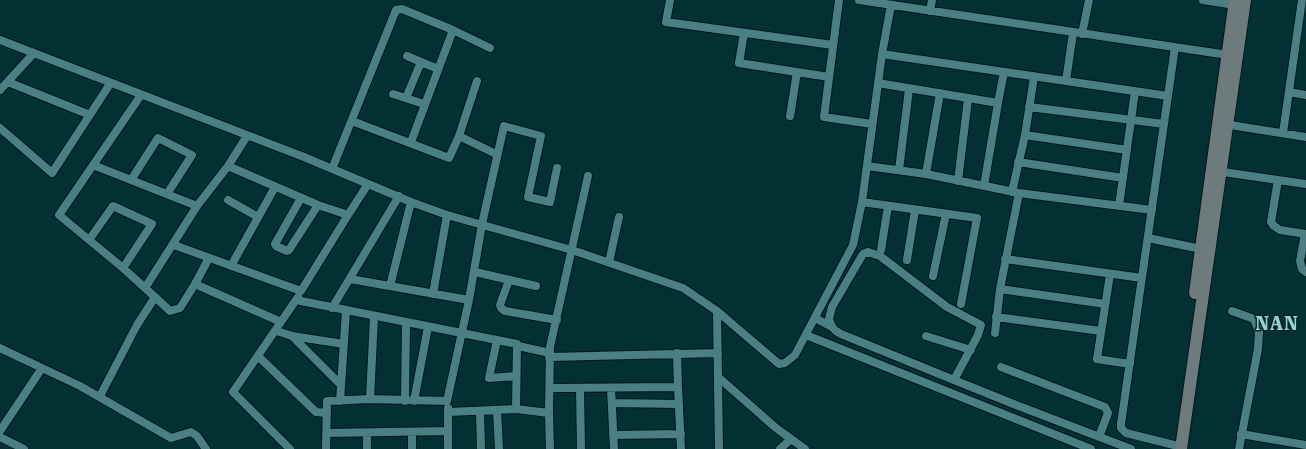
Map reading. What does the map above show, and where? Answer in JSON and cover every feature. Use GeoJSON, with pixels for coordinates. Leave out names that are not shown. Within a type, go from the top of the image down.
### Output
{"type":"FeatureCollection","features":[{"type":"Feature","properties":{"kind":"street"},"geometry":{"type":"LineString","coordinates":[[670,0],[666,22],[833,45]]}},
{"type":"Feature","properties":{"kind":"street"},"geometry":{"type":"LineString","coordinates":[[839,0],[824,118],[872,124]]}},
{"type":"Feature","properties":{"kind":"street"},"geometry":{"type":"LineString","coordinates":[[859,0],[1228,55]]}},
{"type":"Feature","properties":{"kind":"street"},"geometry":{"type":"LineString","coordinates":[[930,11],[932,0]]}},
{"type":"Feature","properties":{"kind":"street"},"geometry":{"type":"LineString","coordinates":[[1082,34],[1089,0]]}},
{"type":"Feature","properties":{"kind":"street"},"geometry":{"type":"LineString","coordinates":[[1203,0],[1238,2]]}},
{"type":"Feature","properties":{"kind":"street"},"geometry":{"type":"LineString","coordinates":[[1283,133],[1302,0]]}},
{"type":"Feature","properties":{"kind":"street"},"geometry":{"type":"LineString","coordinates":[[1223,123],[1228,55],[1238,2]]}},
{"type":"Feature","properties":{"kind":"street"},"geometry":{"type":"LineString","coordinates":[[1177,448],[1223,123],[1238,2]]}},
{"type":"Feature","properties":{"kind":"street"},"geometry":{"type":"LineString","coordinates":[[0,40],[332,169],[411,202],[447,215],[572,250],[683,288],[717,311],[779,364],[791,360],[816,318],[853,245],[862,202],[882,54],[887,3]]}},
{"type":"Feature","properties":{"kind":"street"},"geometry":{"type":"LineString","coordinates":[[332,169],[396,10],[402,9],[453,30],[490,48]]}},
{"type":"Feature","properties":{"kind":"street"},"geometry":{"type":"LineString","coordinates":[[411,142],[453,30]]}},
{"type":"Feature","properties":{"kind":"street"},"geometry":{"type":"LineString","coordinates":[[744,33],[739,64],[829,77]]}},
{"type":"Feature","properties":{"kind":"street"},"geometry":{"type":"LineString","coordinates":[[1066,81],[1073,33]]}},
{"type":"Feature","properties":{"kind":"street"},"geometry":{"type":"LineString","coordinates":[[1175,47],[1121,428],[1123,431],[1132,435],[1177,448]]}},
{"type":"Feature","properties":{"kind":"street"},"geometry":{"type":"LineString","coordinates":[[0,90],[34,53]]}},
{"type":"Feature","properties":{"kind":"street"},"geometry":{"type":"LineString","coordinates":[[882,54],[1168,96]]}},
{"type":"Feature","properties":{"kind":"street"},"geometry":{"type":"LineString","coordinates":[[407,56],[438,69]]}},
{"type":"Feature","properties":{"kind":"street"},"geometry":{"type":"LineString","coordinates":[[406,98],[420,62]]}},
{"type":"Feature","properties":{"kind":"street"},"geometry":{"type":"LineString","coordinates":[[790,116],[797,72]]}},
{"type":"Feature","properties":{"kind":"street"},"geometry":{"type":"LineString","coordinates":[[984,186],[1004,72]]}},
{"type":"Feature","properties":{"kind":"street"},"geometry":{"type":"LineString","coordinates":[[995,333],[1018,162],[1025,135],[1034,77]]}},
{"type":"Feature","properties":{"kind":"street"},"geometry":{"type":"LineString","coordinates":[[352,121],[411,142],[449,158],[459,136],[477,81]]}},
{"type":"Feature","properties":{"kind":"street"},"geometry":{"type":"LineString","coordinates":[[8,82],[90,115]]}},
{"type":"Feature","properties":{"kind":"street"},"geometry":{"type":"LineString","coordinates":[[878,83],[998,103]]}},
{"type":"Feature","properties":{"kind":"street"},"geometry":{"type":"LineString","coordinates":[[0,128],[52,174],[110,84]]}},
{"type":"Feature","properties":{"kind":"street"},"geometry":{"type":"LineString","coordinates":[[899,170],[909,89]]}},
{"type":"Feature","properties":{"kind":"street"},"geometry":{"type":"LineString","coordinates":[[1119,206],[1136,92]]}},
{"type":"Feature","properties":{"kind":"street"},"geometry":{"type":"LineString","coordinates":[[1289,92],[1306,95]]}},
{"type":"Feature","properties":{"kind":"street"},"geometry":{"type":"LineString","coordinates":[[926,174],[940,93]]}},
{"type":"Feature","properties":{"kind":"street"},"geometry":{"type":"LineString","coordinates":[[393,94],[424,104]]}},
{"type":"Feature","properties":{"kind":"street"},"geometry":{"type":"LineString","coordinates":[[141,95],[59,215],[123,268],[170,311],[180,308],[209,258]]}},
{"type":"Feature","properties":{"kind":"street"},"geometry":{"type":"LineString","coordinates":[[958,181],[968,99]]}},
{"type":"Feature","properties":{"kind":"street"},"geometry":{"type":"LineString","coordinates":[[1029,107],[1164,124]]}},
{"type":"Feature","properties":{"kind":"street"},"geometry":{"type":"LineString","coordinates":[[1223,123],[1306,137]]}},
{"type":"Feature","properties":{"kind":"street"},"geometry":{"type":"LineString","coordinates":[[448,449],[447,401],[470,300],[482,224],[496,154],[504,126],[541,136],[528,197],[550,202],[557,168]]}},
{"type":"Feature","properties":{"kind":"street"},"geometry":{"type":"LineString","coordinates":[[1025,135],[1127,150]]}},
{"type":"Feature","properties":{"kind":"street"},"geometry":{"type":"LineString","coordinates":[[145,288],[174,245],[197,206],[228,166],[247,136]]}},
{"type":"Feature","properties":{"kind":"street"},"geometry":{"type":"LineString","coordinates":[[459,136],[496,154]]}},
{"type":"Feature","properties":{"kind":"street"},"geometry":{"type":"LineString","coordinates":[[131,180],[158,138],[192,155],[167,194]]}},
{"type":"Feature","properties":{"kind":"street"},"geometry":{"type":"LineString","coordinates":[[1018,162],[1123,178]]}},
{"type":"Feature","properties":{"kind":"street"},"geometry":{"type":"LineString","coordinates":[[93,165],[197,206]]}},
{"type":"Feature","properties":{"kind":"street"},"geometry":{"type":"LineString","coordinates":[[228,166],[300,198],[348,215]]}},
{"type":"Feature","properties":{"kind":"street"},"geometry":{"type":"LineString","coordinates":[[867,166],[926,174],[1015,193],[1152,210]]}},
{"type":"Feature","properties":{"kind":"street"},"geometry":{"type":"LineString","coordinates":[[1216,172],[1306,184]]}},
{"type":"Feature","properties":{"kind":"street"},"geometry":{"type":"LineString","coordinates":[[1177,448],[1201,249],[1216,172]]}},
{"type":"Feature","properties":{"kind":"street"},"geometry":{"type":"LineString","coordinates":[[550,449],[550,355],[588,176]]}},
{"type":"Feature","properties":{"kind":"street"},"geometry":{"type":"LineString","coordinates":[[1278,180],[1271,222],[1280,230],[1306,234],[1300,261],[1302,269],[1306,272]]}},
{"type":"Feature","properties":{"kind":"street"},"geometry":{"type":"LineString","coordinates":[[290,449],[233,392],[277,331],[281,322],[368,184]]}},
{"type":"Feature","properties":{"kind":"street"},"geometry":{"type":"LineString","coordinates":[[231,266],[275,187]]}},
{"type":"Feature","properties":{"kind":"street"},"geometry":{"type":"LineString","coordinates":[[332,308],[399,196]]}},
{"type":"Feature","properties":{"kind":"street"},"geometry":{"type":"LineString","coordinates":[[300,198],[275,244],[286,251],[289,250],[318,205]]}},
{"type":"Feature","properties":{"kind":"street"},"geometry":{"type":"LineString","coordinates":[[228,200],[258,217]]}},
{"type":"Feature","properties":{"kind":"street"},"geometry":{"type":"LineString","coordinates":[[390,286],[411,202]]}},
{"type":"Feature","properties":{"kind":"street"},"geometry":{"type":"LineString","coordinates":[[862,202],[977,218],[962,304]]}},
{"type":"Feature","properties":{"kind":"street"},"geometry":{"type":"LineString","coordinates":[[89,240],[113,206],[152,224],[123,268]]}},
{"type":"Feature","properties":{"kind":"street"},"geometry":{"type":"LineString","coordinates":[[881,250],[888,206]]}},
{"type":"Feature","properties":{"kind":"street"},"geometry":{"type":"LineString","coordinates":[[907,260],[916,210]]}},
{"type":"Feature","properties":{"kind":"street"},"geometry":{"type":"LineString","coordinates":[[933,276],[946,214]]}},
{"type":"Feature","properties":{"kind":"street"},"geometry":{"type":"LineString","coordinates":[[433,294],[447,215]]}},
{"type":"Feature","properties":{"kind":"street"},"geometry":{"type":"LineString","coordinates":[[609,262],[619,217]]}},
{"type":"Feature","properties":{"kind":"street"},"geometry":{"type":"LineString","coordinates":[[1148,238],[1201,249]]}},
{"type":"Feature","properties":{"kind":"street"},"geometry":{"type":"LineString","coordinates":[[174,245],[301,291]]}},
{"type":"Feature","properties":{"kind":"street"},"geometry":{"type":"LineString","coordinates":[[832,327],[829,319],[832,307],[858,260],[863,254],[868,252],[880,256],[953,311],[978,322],[982,328],[954,380]]}},
{"type":"Feature","properties":{"kind":"street"},"geometry":{"type":"LineString","coordinates":[[1005,259],[1142,278]]}},
{"type":"Feature","properties":{"kind":"street"},"geometry":{"type":"LineString","coordinates":[[474,272],[536,286]]}},
{"type":"Feature","properties":{"kind":"street"},"geometry":{"type":"LineString","coordinates":[[1110,274],[1098,359],[1130,364]]}},
{"type":"Feature","properties":{"kind":"street"},"geometry":{"type":"LineString","coordinates":[[350,279],[470,300]]}},
{"type":"Feature","properties":{"kind":"street"},"geometry":{"type":"LineString","coordinates":[[509,280],[500,305],[501,308],[505,311],[557,320]]}},
{"type":"Feature","properties":{"kind":"street"},"geometry":{"type":"LineString","coordinates":[[195,284],[281,322]]}},
{"type":"Feature","properties":{"kind":"street"},"geometry":{"type":"LineString","coordinates":[[1000,289],[1106,304]]}},
{"type":"Feature","properties":{"kind":"street"},"geometry":{"type":"LineString","coordinates":[[100,396],[140,319],[155,298]]}},
{"type":"Feature","properties":{"kind":"street"},"geometry":{"type":"LineString","coordinates":[[296,300],[406,323],[463,332],[515,344],[550,355],[718,353]]}},
{"type":"Feature","properties":{"kind":"street"},"geometry":{"type":"LineString","coordinates":[[340,401],[346,311]]}},
{"type":"Feature","properties":{"kind":"street"},"geometry":{"type":"LineString","coordinates":[[717,311],[719,449]]}},
{"type":"Feature","properties":{"kind":"street"},"geometry":{"type":"LineString","coordinates":[[1232,311],[1254,319],[1259,332],[1258,349],[1239,449]]}},
{"type":"Feature","properties":{"kind":"street"},"geometry":{"type":"LineString","coordinates":[[370,399],[374,316]]}},
{"type":"Feature","properties":{"kind":"street"},"geometry":{"type":"LineString","coordinates":[[996,317],[1102,331]]}},
{"type":"Feature","properties":{"kind":"street"},"geometry":{"type":"LineString","coordinates":[[816,318],[832,327],[840,334],[1132,449]]}},
{"type":"Feature","properties":{"kind":"street"},"geometry":{"type":"LineString","coordinates":[[405,401],[406,323]]}},
{"type":"Feature","properties":{"kind":"street"},"geometry":{"type":"LineString","coordinates":[[414,401],[428,327]]}},
{"type":"Feature","properties":{"kind":"street"},"geometry":{"type":"LineString","coordinates":[[277,331],[292,336],[344,344]]}},
{"type":"Feature","properties":{"kind":"street"},"geometry":{"type":"LineString","coordinates":[[806,335],[1091,449]]}},
{"type":"Feature","properties":{"kind":"street"},"geometry":{"type":"LineString","coordinates":[[292,336],[341,385]]}},
{"type":"Feature","properties":{"kind":"street"},"geometry":{"type":"LineString","coordinates":[[926,336],[971,350]]}},
{"type":"Feature","properties":{"kind":"street"},"geometry":{"type":"LineString","coordinates":[[497,340],[489,378],[516,376]]}},
{"type":"Feature","properties":{"kind":"street"},"geometry":{"type":"LineString","coordinates":[[516,409],[518,346]]}},
{"type":"Feature","properties":{"kind":"street"},"geometry":{"type":"LineString","coordinates":[[0,348],[100,396],[171,438],[191,432],[198,436],[206,449]]}},
{"type":"Feature","properties":{"kind":"street"},"geometry":{"type":"LineString","coordinates":[[677,353],[681,449]]}},
{"type":"Feature","properties":{"kind":"street"},"geometry":{"type":"LineString","coordinates":[[259,357],[316,412],[327,413]]}},
{"type":"Feature","properties":{"kind":"street"},"geometry":{"type":"LineString","coordinates":[[1001,367],[1105,407],[1108,413],[1099,436]]}},
{"type":"Feature","properties":{"kind":"street"},"geometry":{"type":"LineString","coordinates":[[0,431],[42,368]]}},
{"type":"Feature","properties":{"kind":"street"},"geometry":{"type":"LineString","coordinates":[[718,377],[791,439],[805,449]]}},
{"type":"Feature","properties":{"kind":"street"},"geometry":{"type":"LineString","coordinates":[[550,388],[678,387]]}},
{"type":"Feature","properties":{"kind":"street"},"geometry":{"type":"LineString","coordinates":[[580,388],[581,449]]}},
{"type":"Feature","properties":{"kind":"street"},"geometry":{"type":"LineString","coordinates":[[612,388],[614,449]]}},
{"type":"Feature","properties":{"kind":"street"},"geometry":{"type":"LineString","coordinates":[[326,449],[327,401],[370,399],[447,401]]}},
{"type":"Feature","properties":{"kind":"street"},"geometry":{"type":"LineString","coordinates":[[612,403],[679,404]]}},
{"type":"Feature","properties":{"kind":"street"},"geometry":{"type":"LineString","coordinates":[[448,412],[516,409],[549,413]]}},
{"type":"Feature","properties":{"kind":"street"},"geometry":{"type":"LineString","coordinates":[[497,410],[499,449]]}},
{"type":"Feature","properties":{"kind":"street"},"geometry":{"type":"LineString","coordinates":[[480,411],[481,449]]}},
{"type":"Feature","properties":{"kind":"street"},"geometry":{"type":"LineString","coordinates":[[326,433],[448,431]]}},
{"type":"Feature","properties":{"kind":"street"},"geometry":{"type":"LineString","coordinates":[[412,432],[412,449]]}},
{"type":"Feature","properties":{"kind":"street"},"geometry":{"type":"LineString","coordinates":[[367,433],[367,449]]}},
{"type":"Feature","properties":{"kind":"street"},"geometry":{"type":"LineString","coordinates":[[614,435],[681,434]]}},
{"type":"Feature","properties":{"kind":"street"},"geometry":{"type":"LineString","coordinates":[[1241,434],[1306,445]]}},
{"type":"Feature","properties":{"kind":"street"},"geometry":{"type":"LineString","coordinates":[[0,437],[24,449]]}},
{"type":"Feature","properties":{"kind":"street"},"geometry":{"type":"LineString","coordinates":[[780,449],[791,439]]}},
{"type":"Feature","properties":{"kind":"district","name":"NAN"},"geometry":{"type":"Point","coordinates":[1277,325]}}]}
